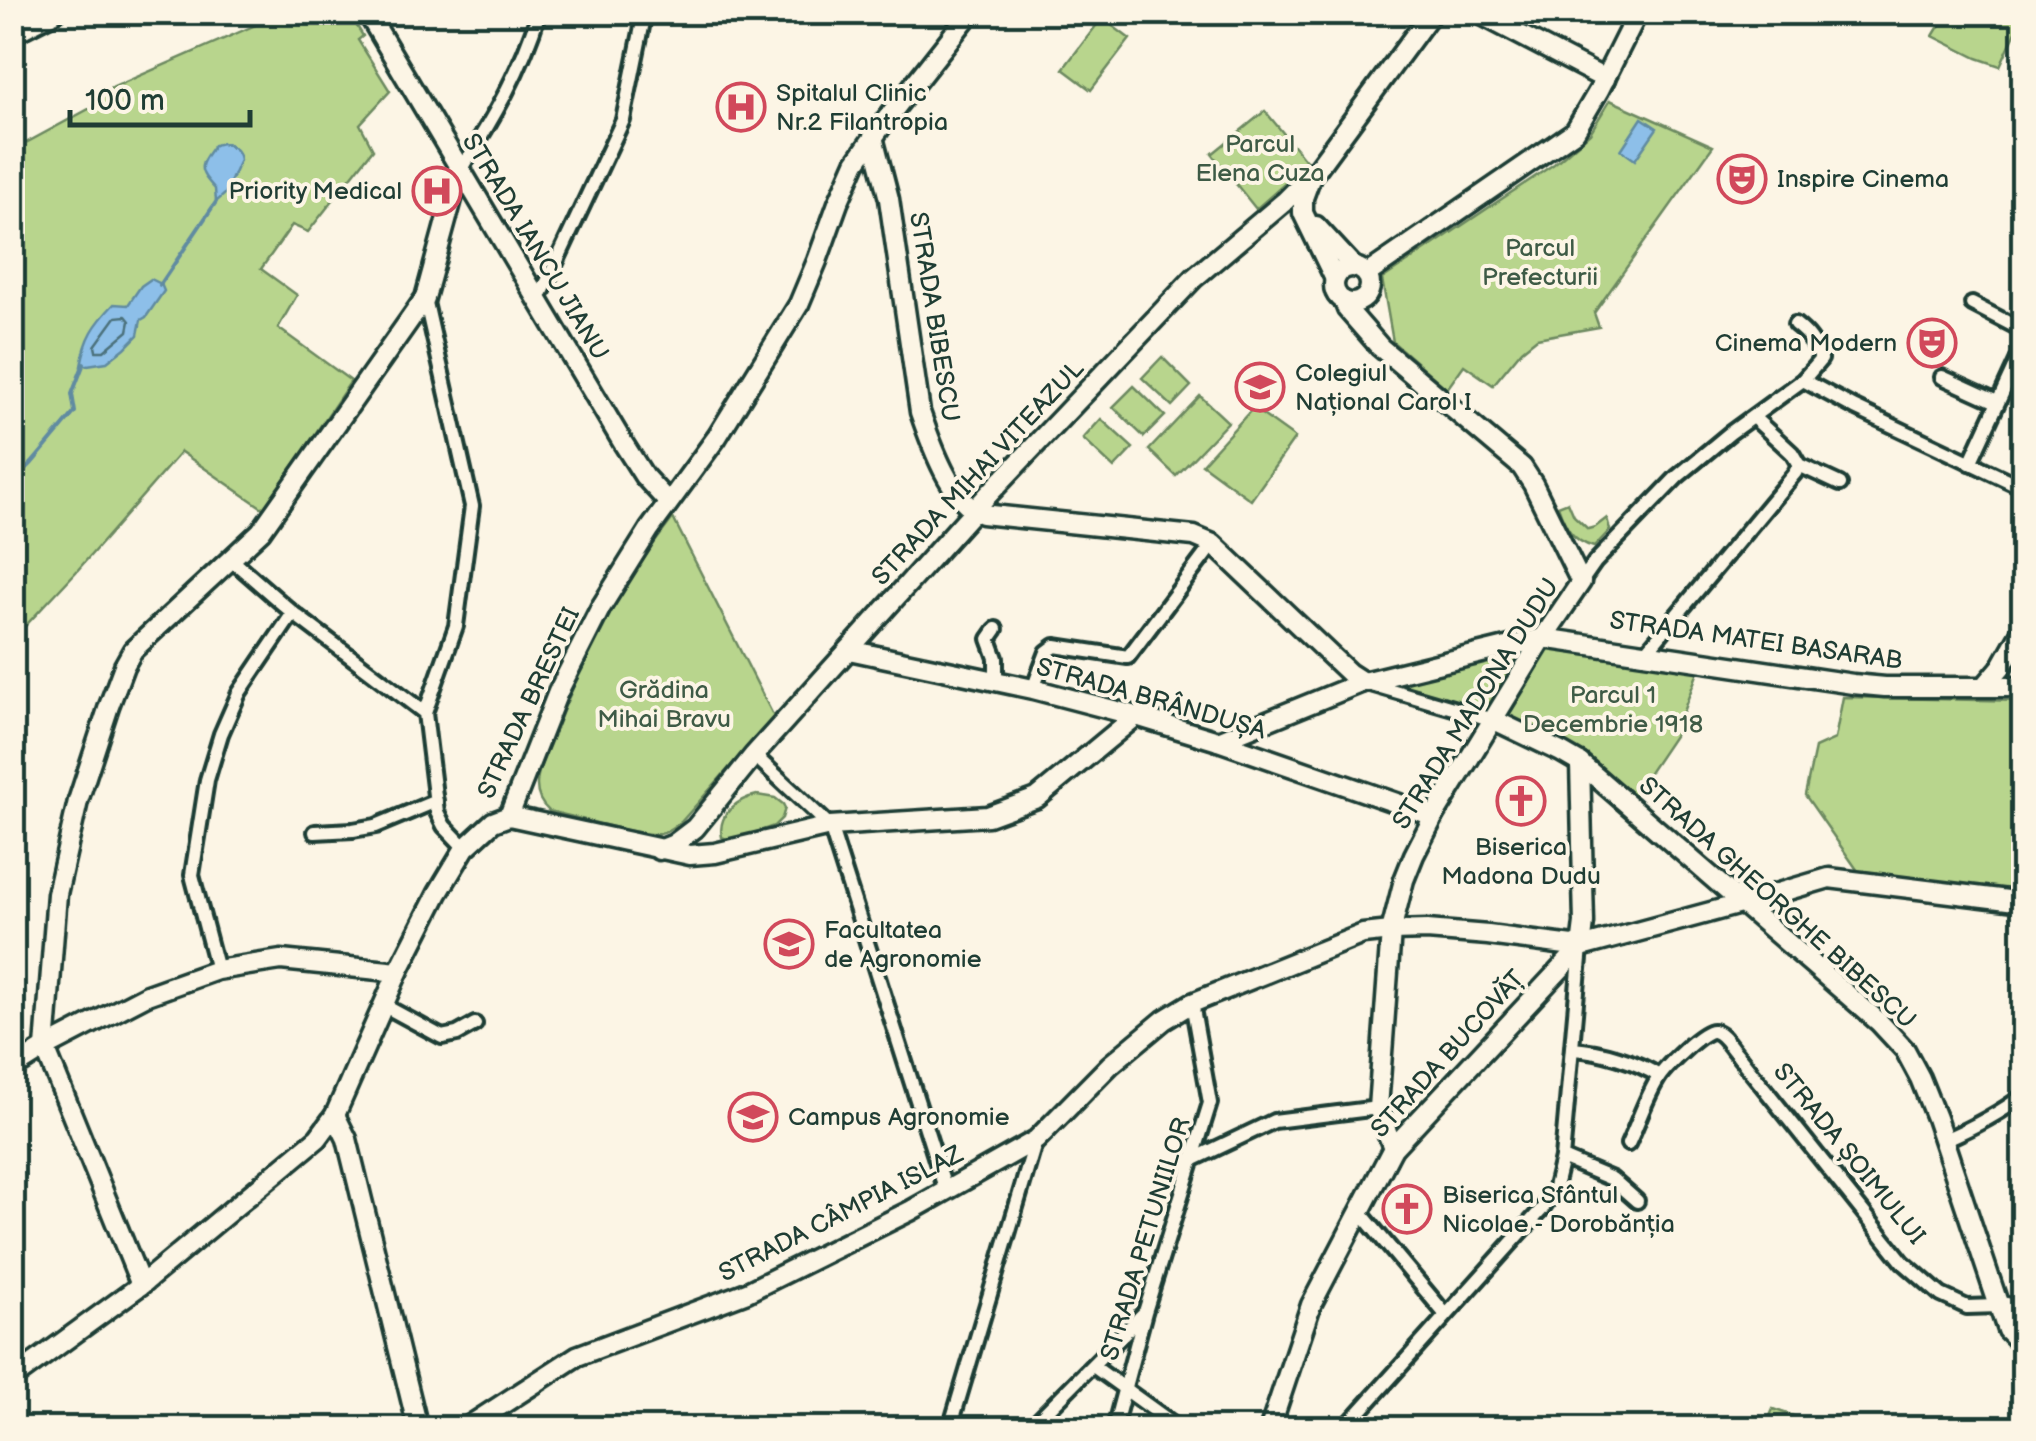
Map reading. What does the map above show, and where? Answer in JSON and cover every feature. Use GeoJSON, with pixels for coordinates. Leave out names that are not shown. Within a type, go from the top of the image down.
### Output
{"type":"FeatureCollection","features":[{"type":"Feature","properties":{"kind":"street"},"geometry":{"type":"LineString","coordinates":[[12,34],[54,12]]}},
{"type":"Feature","properties":{"kind":"street","name":"STRADA IANCU JIANU"},"geometry":{"type":"LineString","coordinates":[[367,12],[622,443],[668,502]]}},
{"type":"Feature","properties":{"kind":"street"},"geometry":{"type":"LineString","coordinates":[[141,1285],[45,1048],[57,894],[78,801],[133,650],[261,531],[425,298],[460,170],[512,80],[539,12]]}},
{"type":"Feature","properties":{"kind":"street"},"geometry":{"type":"LineString","coordinates":[[539,299],[622,120],[646,12]]}},
{"type":"Feature","properties":{"kind":"street","name":"STRADA BRESTEI"},"geometry":{"type":"LineString","coordinates":[[12,1379],[141,1285],[318,1138],[335,1116],[426,913],[465,848],[493,822],[509,816],[558,692],[625,565],[717,438],[799,304],[850,175],[873,137],[971,12]]}},
{"type":"Feature","properties":{"kind":"street","name":"STRADA MIHAI VITEAZUL"},"geometry":{"type":"LineString","coordinates":[[659,850],[694,828],[754,755],[974,511],[1194,278],[1316,170],[1432,12]]}},
{"type":"Feature","properties":{"kind":"street"},"geometry":{"type":"LineString","coordinates":[[1476,12],[1604,78]]}},
{"type":"Feature","properties":{"kind":"street"},"geometry":{"type":"LineString","coordinates":[[1284,202],[1303,213],[1360,270],[1370,286],[1364,298],[1355,303],[1344,301],[1334,288],[1342,270],[1360,270],[1575,131],[1638,12]]}},
{"type":"Feature","properties":{"kind":"street","name":"STRADA BIBESCU"},"geometry":{"type":"LineString","coordinates":[[873,137],[889,198],[920,412],[947,475],[974,511]]}},
{"type":"Feature","properties":{"kind":"street"},"geometry":{"type":"LineString","coordinates":[[1316,170],[1305,192],[1303,213],[1335,279]]}},
{"type":"Feature","properties":{"kind":"street"},"geometry":{"type":"LineString","coordinates":[[425,298],[472,506],[456,626],[425,713],[440,819],[465,848]]}},
{"type":"Feature","properties":{"kind":"street"},"geometry":{"type":"LineString","coordinates":[[1364,298],[1370,328],[1380,347]]}},
{"type":"Feature","properties":{"kind":"street"},"geometry":{"type":"LineString","coordinates":[[1344,301],[1380,347],[1528,474],[1580,582]]}},
{"type":"Feature","properties":{"kind":"street"},"geometry":{"type":"LineString","coordinates":[[1972,304],[2024,331]]}},
{"type":"Feature","properties":{"kind":"street"},"geometry":{"type":"LineString","coordinates":[[1795,324],[1808,334],[1821,359],[1803,380],[2024,488]]}},
{"type":"Feature","properties":{"kind":"street"},"geometry":{"type":"LineString","coordinates":[[1970,462],[2024,346]]}},
{"type":"Feature","properties":{"kind":"street"},"geometry":{"type":"LineString","coordinates":[[1942,377],[1998,402]]}},
{"type":"Feature","properties":{"kind":"street","name":"STRADA MADONA DUDU"},"geometry":{"type":"LineString","coordinates":[[1393,1148],[1378,1108],[1391,931],[1404,880],[1434,816],[1594,562],[1677,477],[1803,380]]}},
{"type":"Feature","properties":{"kind":"street"},"geometry":{"type":"LineString","coordinates":[[1752,417],[1792,453],[1799,465],[1840,484]]}},
{"type":"Feature","properties":{"kind":"street"},"geometry":{"type":"LineString","coordinates":[[1646,652],[1799,465]]}},
{"type":"Feature","properties":{"kind":"street"},"geometry":{"type":"LineString","coordinates":[[974,511],[1194,536],[1213,544],[1363,682],[1494,720]]}},
{"type":"Feature","properties":{"kind":"street"},"geometry":{"type":"LineString","coordinates":[[1033,690],[1047,652],[1054,646],[1128,657],[1213,544]]}},
{"type":"Feature","properties":{"kind":"street"},"geometry":{"type":"LineString","coordinates":[[232,560],[293,613],[425,713]]}},
{"type":"Feature","properties":{"kind":"street"},"geometry":{"type":"LineString","coordinates":[[217,970],[192,876],[207,780],[220,734],[239,693],[293,613]]}},
{"type":"Feature","properties":{"kind":"street"},"geometry":{"type":"LineString","coordinates":[[1986,686],[2024,627]]}},
{"type":"Feature","properties":{"kind":"street"},"geometry":{"type":"LineString","coordinates":[[996,629],[988,639],[996,658],[996,682]]}},
{"type":"Feature","properties":{"kind":"street"},"geometry":{"type":"LineString","coordinates":[[1218,741],[1363,682],[1543,638]]}},
{"type":"Feature","properties":{"kind":"street","name":"STRADA MATEI BASARAB"},"geometry":{"type":"LineString","coordinates":[[1543,638],[1853,684],[2024,688]]}},
{"type":"Feature","properties":{"kind":"street","name":"STRADA BRÂNDUȘA"},"geometry":{"type":"LineString","coordinates":[[849,650],[1136,716],[1434,816]]}},
{"type":"Feature","properties":{"kind":"street"},"geometry":{"type":"LineString","coordinates":[[509,816],[690,855],[715,853],[830,826],[988,816],[1037,798],[1136,716]]}},
{"type":"Feature","properties":{"kind":"street","name":"STRADA GHEORGHE BIBESCU"},"geometry":{"type":"LineString","coordinates":[[1494,720],[1580,763],[1879,1022],[1905,1050],[1944,1140],[2007,1330],[2024,1347]]}},
{"type":"Feature","properties":{"kind":"street"},"geometry":{"type":"LineString","coordinates":[[754,755],[830,826],[946,1191]]}},
{"type":"Feature","properties":{"kind":"street"},"geometry":{"type":"LineString","coordinates":[[1345,1428],[1542,1209],[1554,1190],[1562,1158],[1584,923],[1580,763]]}},
{"type":"Feature","properties":{"kind":"street"},"geometry":{"type":"LineString","coordinates":[[315,832],[376,826],[436,801]]}},
{"type":"Feature","properties":{"kind":"street","name":"STRADA CÂMPIA ISLAZ"},"geometry":{"type":"LineString","coordinates":[[466,1428],[578,1356],[748,1292],[946,1191],[1036,1140],[1110,1065],[1164,1020],[1192,1003],[1363,934],[1488,934],[1581,947],[1829,878],[2024,902]]}},
{"type":"Feature","properties":{"kind":"street","name":"STRADA BUCOVĂȚ"},"geometry":{"type":"LineString","coordinates":[[1270,1428],[1311,1305],[1393,1148],[1581,947]]}},
{"type":"Feature","properties":{"kind":"street"},"geometry":{"type":"LineString","coordinates":[[12,1069],[148,995],[217,970],[282,960],[398,972]]}},
{"type":"Feature","properties":{"kind":"street","name":"STRADA PETUNIILOR"},"geometry":{"type":"LineString","coordinates":[[1114,1428],[1145,1312],[1210,1103],[1192,1003]]}},
{"type":"Feature","properties":{"kind":"street"},"geometry":{"type":"LineString","coordinates":[[383,1005],[442,1037],[476,1024]]}},
{"type":"Feature","properties":{"kind":"street","name":"STRADA ȘOIMULUI"},"geometry":{"type":"LineString","coordinates":[[1628,1144],[1659,1076],[1708,1031],[1720,1034],[1903,1262],[1941,1294],[1967,1307],[2024,1310]]}},
{"type":"Feature","properties":{"kind":"street"},"geometry":{"type":"LineString","coordinates":[[1573,1049],[1614,1058],[1659,1076]]}},
{"type":"Feature","properties":{"kind":"street"},"geometry":{"type":"LineString","coordinates":[[1944,1140],[2007,1108],[2024,1094]]}},
{"type":"Feature","properties":{"kind":"street"},"geometry":{"type":"LineString","coordinates":[[1194,1159],[1274,1122],[1378,1108]]}},
{"type":"Feature","properties":{"kind":"street"},"geometry":{"type":"LineString","coordinates":[[335,1116],[347,1139],[418,1428]]}},
{"type":"Feature","properties":{"kind":"street"},"geometry":{"type":"LineString","coordinates":[[950,1428],[1036,1140]]}},
{"type":"Feature","properties":{"kind":"street"},"geometry":{"type":"LineString","coordinates":[[1562,1158],[1612,1180],[1636,1202]]}},
{"type":"Feature","properties":{"kind":"street"},"geometry":{"type":"LineString","coordinates":[[1360,1212],[1446,1316]]}},
{"type":"Feature","properties":{"kind":"street"},"geometry":{"type":"LineString","coordinates":[[1030,1428],[1145,1312]]}},
{"type":"Feature","properties":{"kind":"street"},"geometry":{"type":"LineString","coordinates":[[1093,1366],[1179,1428]]}},
{"type":"Feature","properties":{"kind":"green space"},"geometry":{"type":"Polygon","coordinates":[[[2014,12],[2023,16],[2000,66],[1933,36],[1947,13],[2014,12]]]}},
{"type":"Feature","properties":{"kind":"green space"},"geometry":{"type":"Polygon","coordinates":[[[283,13],[349,13],[363,36],[358,40],[390,91],[360,124],[373,149],[308,232],[292,225],[261,269],[297,295],[278,328],[351,381],[264,509],[181,452],[13,639],[13,150],[96,105],[107,90],[283,13]]]}},
{"type":"Feature","properties":{"kind":"green space"},"geometry":{"type":"Polygon","coordinates":[[[1102,18],[1130,39],[1091,90],[1063,69],[1102,18]]]}},
{"type":"Feature","properties":{"kind":"green space","name":"Parcul Prefecturii"},"geometry":{"type":"Polygon","coordinates":[[[1610,100],[1713,146],[1594,313],[1599,327],[1537,338],[1493,385],[1464,365],[1447,389],[1393,342],[1382,279],[1554,164],[1590,133],[1610,100]]]}},
{"type":"Feature","properties":{"kind":"green space","name":"Parcul Elena Cuza"},"geometry":{"type":"Polygon","coordinates":[[[1265,111],[1308,163],[1256,209],[1212,154],[1265,111]]]}},
{"type":"Feature","properties":{"kind":"green space"},"geometry":{"type":"Polygon","coordinates":[[[1162,357],[1191,386],[1172,406],[1142,378],[1162,357]]]}},
{"type":"Feature","properties":{"kind":"green space"},"geometry":{"type":"Polygon","coordinates":[[[1134,386],[1165,416],[1144,437],[1113,407],[1134,386]]]}},
{"type":"Feature","properties":{"kind":"green space"},"geometry":{"type":"Polygon","coordinates":[[[1200,396],[1228,422],[1176,476],[1149,450],[1200,396]]]}},
{"type":"Feature","properties":{"kind":"green space"},"geometry":{"type":"Polygon","coordinates":[[[1253,408],[1295,438],[1251,500],[1202,464],[1253,408]]]}},
{"type":"Feature","properties":{"kind":"green space"},"geometry":{"type":"Polygon","coordinates":[[[1101,419],[1133,448],[1114,468],[1083,439],[1101,419]]]}},
{"type":"Feature","properties":{"kind":"green space"},"geometry":{"type":"Polygon","coordinates":[[[1568,502],[1574,516],[1588,529],[1607,518],[1610,530],[1594,547],[1580,541],[1567,527],[1558,506],[1568,502]]]}},
{"type":"Feature","properties":{"kind":"green space","name":"Grădina Mihai Bravu"},"geometry":{"type":"Polygon","coordinates":[[[673,518],[774,717],[681,822],[666,832],[638,832],[549,811],[539,796],[537,779],[563,711],[619,597],[673,518]]]}},
{"type":"Feature","properties":{"kind":"green space","name":"Parcul 1 Decembrie 1918"},"geometry":{"type":"Polygon","coordinates":[[[1543,638],[1702,661],[1674,736],[1628,804],[1562,751],[1383,688],[1401,678],[1543,638]]]}},
{"type":"Feature","properties":{"kind":"green space"},"geometry":{"type":"Polygon","coordinates":[[[1843,697],[2023,701],[2023,892],[1858,871],[1805,795],[1815,748],[1835,739],[1843,697]]]}},
{"type":"Feature","properties":{"kind":"green space"},"geometry":{"type":"Polygon","coordinates":[[[757,795],[775,798],[783,804],[782,818],[774,826],[731,841],[722,837],[723,822],[730,809],[757,795]]]}},
{"type":"Feature","properties":{"kind":"green space"},"geometry":{"type":"Polygon","coordinates":[[[1773,1409],[1828,1428],[1765,1428],[1773,1409]]]}},
{"type":"Feature","properties":{"kind":"water"},"geometry":{"type":"Polygon","coordinates":[[[1642,118],[1657,128],[1635,160],[1621,150],[1642,118]]]}},
{"type":"Feature","properties":{"kind":"water"},"geometry":{"type":"Polygon","coordinates":[[[222,143],[234,148],[240,160],[225,194],[216,202],[215,189],[202,168],[214,145],[222,143]]]}},
{"type":"Feature","properties":{"kind":"water"},"geometry":{"type":"Polygon","coordinates":[[[151,279],[161,284],[164,291],[141,320],[138,335],[107,362],[81,366],[88,339],[101,318],[114,304],[128,305],[151,279]]]}},
{"type":"Feature","properties":{"kind":"waterway"},"geometry":{"type":"LineString","coordinates":[[160,285],[216,202]]}},
{"type":"Feature","properties":{"kind":"waterway"},"geometry":{"type":"LineString","coordinates":[[12,483],[75,412],[72,394],[84,363]]}},
{"type":"Feature","properties":{"kind":"tram line"},"geometry":{"type":"LineString","coordinates":[[12,26],[36,12]]}},
{"type":"Feature","properties":{"kind":"place","name":"Spitalul Clinic Nr.2 Filantropia"},"geometry":{"type":"Point","coordinates":[741,107]}},
{"type":"Feature","properties":{"kind":"place","name":"Inspire Cinema"},"geometry":{"type":"Point","coordinates":[1742,179]}},
{"type":"Feature","properties":{"kind":"place","name":"Priority Medical"},"geometry":{"type":"Point","coordinates":[437,191]}},
{"type":"Feature","properties":{"kind":"place","name":"Cinema Modern"},"geometry":{"type":"Point","coordinates":[1932,343]}},
{"type":"Feature","properties":{"kind":"place","name":"Colegiul Național Carol I"},"geometry":{"type":"Point","coordinates":[1260,387]}},
{"type":"Feature","properties":{"kind":"place","name":"Biserica Madona Dudu"},"geometry":{"type":"Point","coordinates":[1521,801]}},
{"type":"Feature","properties":{"kind":"place","name":"Facultatea de Agronomie"},"geometry":{"type":"Point","coordinates":[789,944]}},
{"type":"Feature","properties":{"kind":"place","name":"Campus Agronomie"},"geometry":{"type":"Point","coordinates":[753,1117]}},
{"type":"Feature","properties":{"kind":"place","name":"Biserica Sfântul Nicolae - Dorobănția"},"geometry":{"type":"Point","coordinates":[1407,1209]}}]}
